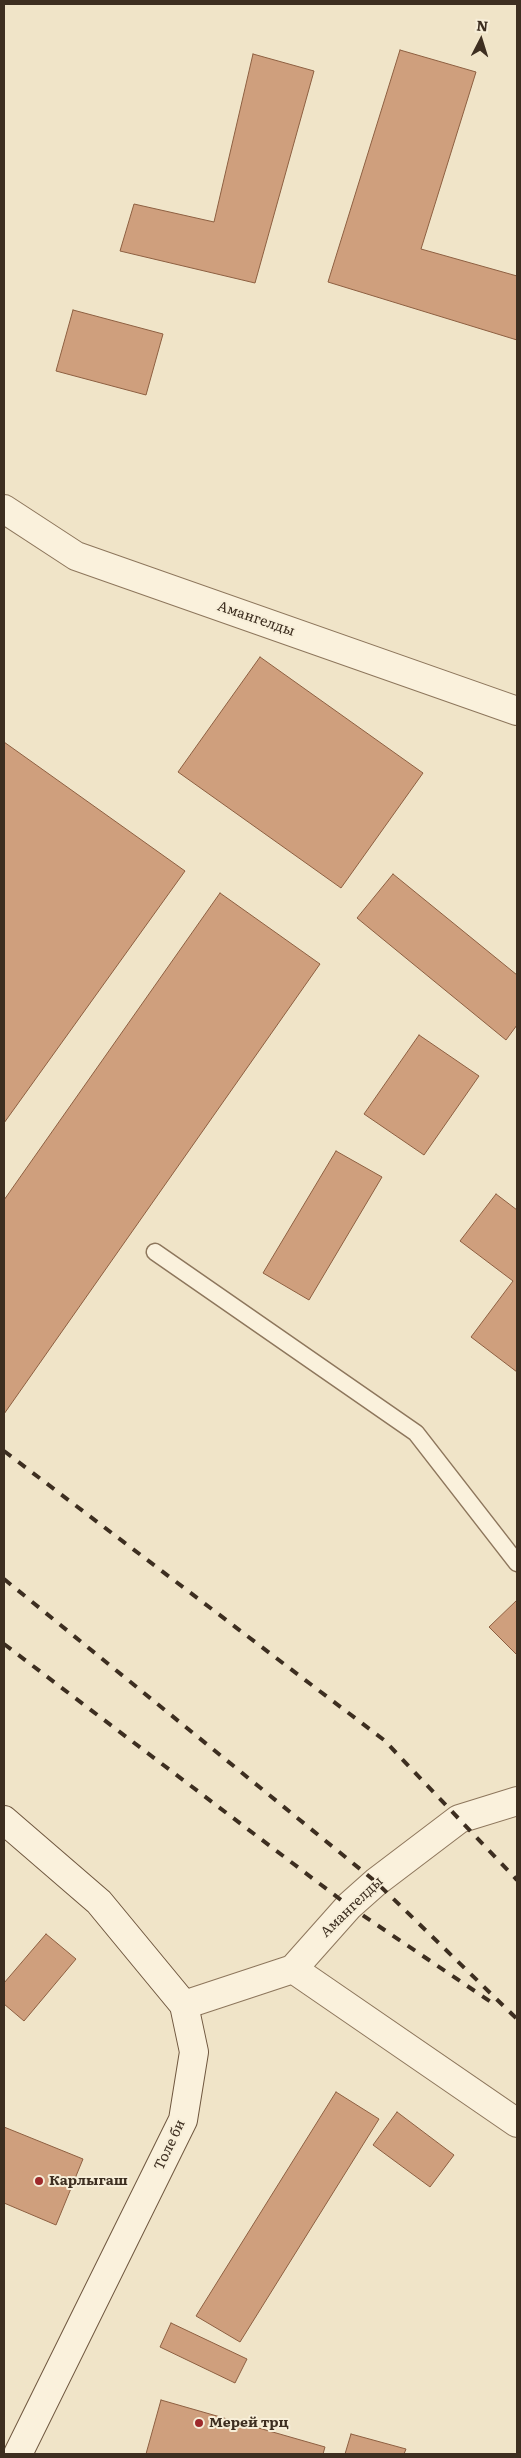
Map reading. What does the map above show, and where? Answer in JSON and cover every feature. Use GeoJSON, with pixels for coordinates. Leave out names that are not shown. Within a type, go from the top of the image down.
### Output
{"type":"FeatureCollection","features":[{"type":"Feature","properties":{"kind":"street","name":"Амангелды"},"geometry":{"type":"LineString","coordinates":[[4,509],[76,556],[517,711]]}},
{"type":"Feature","properties":{"kind":"street","name":"Амангелды"},"geometry":{"type":"LineString","coordinates":[[293,1969],[349,1906],[369,1888],[459,1819],[517,1801]]}},
{"type":"Feature","properties":{"kind":"street","name":"Толе би"},"geometry":{"type":"LineString","coordinates":[[4,1820],[99,1902],[184,2005],[194,2052],[183,2120],[18,2454]]}},
{"type":"Feature","properties":{"kind":"street"},"geometry":{"type":"LineString","coordinates":[[184,2005],[293,1969],[517,2123]]}},
{"type":"Feature","properties":{"kind":"lane"},"geometry":{"type":"LineString","coordinates":[[155,1252],[416,1433],[517,1563]]}},
{"type":"Feature","properties":{"kind":"building"},"geometry":{"type":"Polygon","coordinates":[[[400,50],[476,72],[421,249],[517,276],[517,340],[328,282],[400,50]]]}},
{"type":"Feature","properties":{"kind":"building"},"geometry":{"type":"Polygon","coordinates":[[[253,54],[314,71],[255,283],[120,251],[134,204],[214,222],[253,54]]]}},
{"type":"Feature","properties":{"kind":"building"},"geometry":{"type":"Polygon","coordinates":[[[73,310],[163,334],[146,395],[56,371],[73,310]]]}},
{"type":"Feature","properties":{"kind":"building"},"geometry":{"type":"Polygon","coordinates":[[[260,657],[423,773],[341,888],[178,772],[260,657]]]}},
{"type":"Feature","properties":{"kind":"building"},"geometry":{"type":"Polygon","coordinates":[[[4,742],[185,871],[4,1123],[4,742]]]}},
{"type":"Feature","properties":{"kind":"building"},"geometry":{"type":"Polygon","coordinates":[[[393,874],[517,975],[517,1025],[506,1040],[357,918],[393,874]]]}},
{"type":"Feature","properties":{"kind":"building"},"geometry":{"type":"Polygon","coordinates":[[[220,893],[320,964],[4,1414],[4,1200],[220,893]]]}},
{"type":"Feature","properties":{"kind":"building"},"geometry":{"type":"Polygon","coordinates":[[[419,1035],[479,1076],[424,1155],[364,1114],[419,1035]]]}},
{"type":"Feature","properties":{"kind":"building"},"geometry":{"type":"Polygon","coordinates":[[[336,1151],[382,1177],[309,1300],[263,1273],[336,1151]]]}},
{"type":"Feature","properties":{"kind":"building"},"geometry":{"type":"Polygon","coordinates":[[[496,1194],[517,1210],[517,1372],[471,1337],[513,1281],[460,1241],[496,1194]]]}},
{"type":"Feature","properties":{"kind":"building"},"geometry":{"type":"Polygon","coordinates":[[[517,1600],[517,1655],[489,1627],[517,1600]]]}},
{"type":"Feature","properties":{"kind":"building"},"geometry":{"type":"Polygon","coordinates":[[[46,1934],[76,1959],[24,2021],[4,2004],[4,1983],[46,1934]]]}},
{"type":"Feature","properties":{"kind":"building"},"geometry":{"type":"Polygon","coordinates":[[[336,2092],[379,2119],[240,2342],[196,2316],[336,2092]]]}},
{"type":"Feature","properties":{"kind":"building"},"geometry":{"type":"Polygon","coordinates":[[[397,2112],[454,2155],[430,2187],[373,2145],[397,2112]]]}},
{"type":"Feature","properties":{"kind":"building","name":"Карлыгаш"},"geometry":{"type":"Polygon","coordinates":[[[4,2127],[83,2159],[56,2225],[4,2203],[4,2127]]]}},
{"type":"Feature","properties":{"kind":"building"},"geometry":{"type":"Polygon","coordinates":[[[171,2323],[247,2359],[235,2383],[160,2347],[171,2323]]]}},
{"type":"Feature","properties":{"kind":"building","name":"Мерей трц"},"geometry":{"type":"Polygon","coordinates":[[[161,2400],[325,2447],[323,2454],[146,2454],[161,2400]]]}},
{"type":"Feature","properties":{"kind":"building"},"geometry":{"type":"Polygon","coordinates":[[[351,2434],[406,2449],[404,2454],[345,2454],[351,2434]]]}},
{"type":"Feature","properties":{"kind":"railway"},"geometry":{"type":"LineString","coordinates":[[4,1451],[384,1740],[517,1880]]}},
{"type":"Feature","properties":{"kind":"railway"},"geometry":{"type":"LineString","coordinates":[[4,1579],[376,1882],[517,2019]]}},
{"type":"Feature","properties":{"kind":"railway"},"geometry":{"type":"LineString","coordinates":[[4,1644],[349,1906],[491,2002]]}},
{"type":"Feature","properties":{"kind":"place","name":"Карлыгаш"},"geometry":{"type":"Point","coordinates":[39,2181]}},
{"type":"Feature","properties":{"kind":"place","name":"Мерей трц"},"geometry":{"type":"Point","coordinates":[199,2423]}}]}
